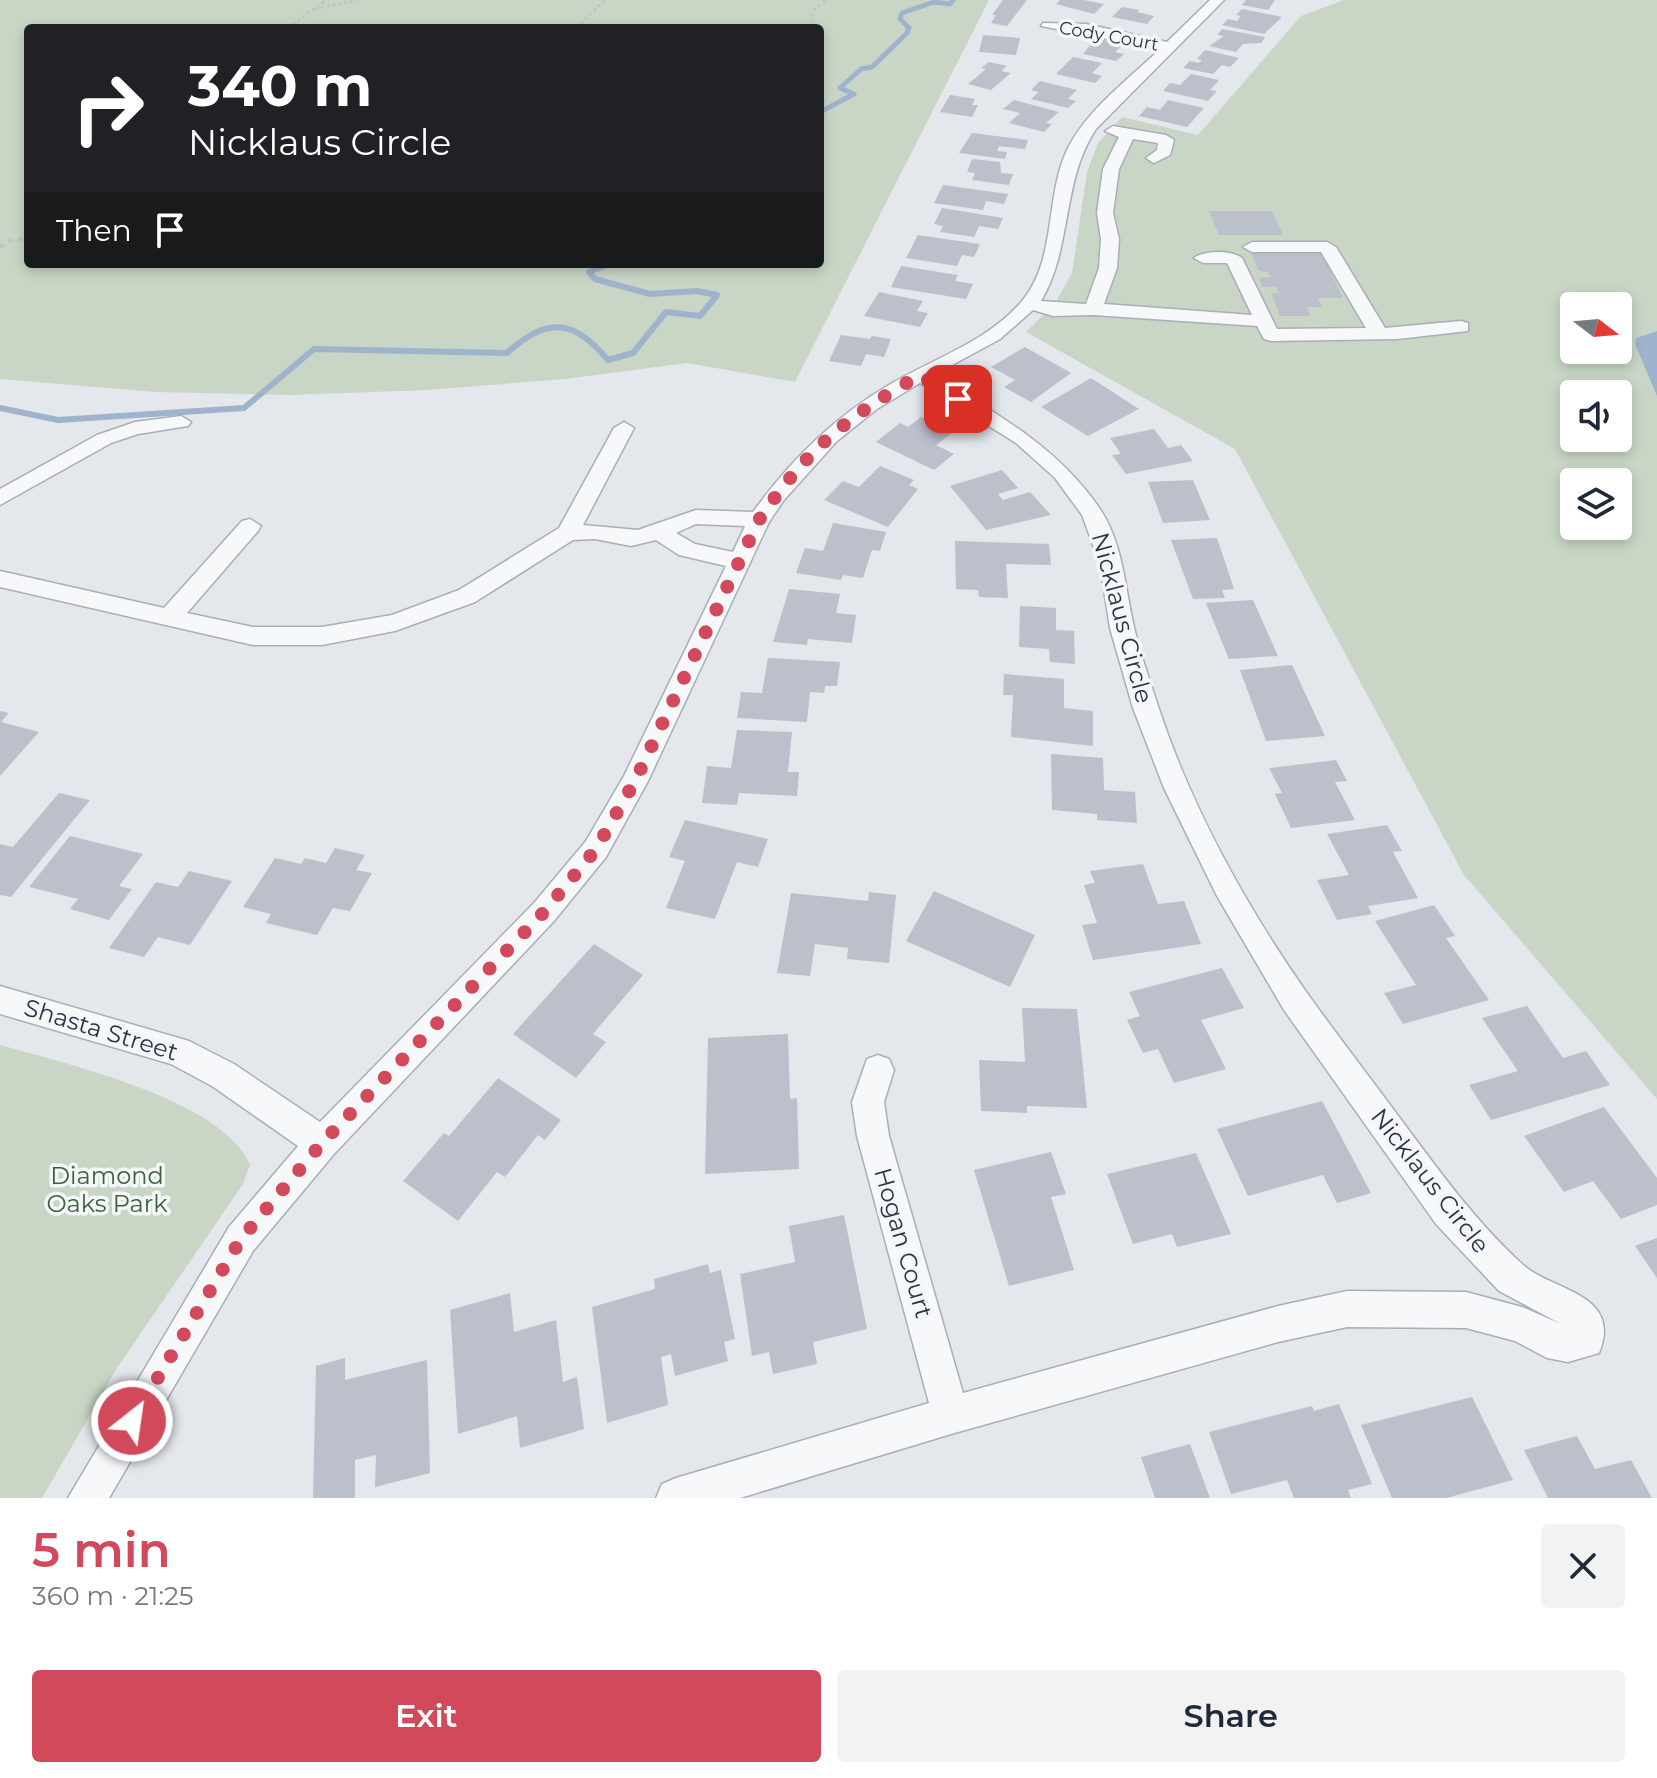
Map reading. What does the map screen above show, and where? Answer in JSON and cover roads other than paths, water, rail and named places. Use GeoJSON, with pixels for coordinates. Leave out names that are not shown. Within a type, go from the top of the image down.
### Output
{"type":"FeatureCollection","features":[{"type":"Feature","properties":{"kind":"street"},"geometry":{"type":"LineString","coordinates":[[87,1498],[241,1239],[322,1143],[544,912],[596,849],[635,781],[759,520],[811,451],[842,424],[920,375],[992,336],[1030,304],[1051,267],[1068,160],[1090,126],[1217,0]]}},
{"type":"Feature","properties":{"kind":"street","name":"Cody Court"},"geometry":{"type":"LineString","coordinates":[[1048,26],[1086,28],[1170,47]]}},
{"type":"Feature","properties":{"kind":"street"},"geometry":{"type":"LineString","coordinates":[[1090,126],[1166,140],[1164,152],[1154,158]]}},
{"type":"Feature","properties":{"kind":"street"},"geometry":{"type":"LineString","coordinates":[[1093,309],[1108,268],[1110,239],[1105,213],[1111,169],[1128,133]]}},
{"type":"Feature","properties":{"kind":"street"},"geometry":{"type":"LineString","coordinates":[[1252,247],[1327,247],[1378,332]]}},
{"type":"Feature","properties":{"kind":"street"},"geometry":{"type":"LineString","coordinates":[[1203,258],[1233,258],[1271,335],[1461,327]]}},
{"type":"Feature","properties":{"kind":"street"},"geometry":{"type":"LineString","coordinates":[[1030,304],[1053,310],[1093,309],[1264,321]]}},
{"type":"Feature","properties":{"kind":"street","name":"Nicklaus Circle"},"geometry":{"type":"LineString","coordinates":[[676,1498],[951,1415],[1263,1328],[1347,1309],[1466,1310],[1522,1325],[1547,1340],[1568,1344],[1586,1340],[1583,1320],[1564,1304],[1511,1279],[1448,1212],[1295,1000],[1234,900],[1177,788],[1146,708],[1122,628],[1111,564],[1092,514],[1062,473],[1023,439],[920,375]]}},
{"type":"Feature","properties":{"kind":"street"},"geometry":{"type":"LineString","coordinates":[[0,498],[104,439],[135,428],[181,422]]}},
{"type":"Feature","properties":{"kind":"street"},"geometry":{"type":"LineString","coordinates":[[0,579],[171,615],[253,636],[322,636],[395,623],[467,596],[568,533],[624,428]]}},
{"type":"Feature","properties":{"kind":"street"},"geometry":{"type":"LineString","coordinates":[[568,533],[600,532],[609,538],[641,539],[678,519],[698,515],[759,520]]}},
{"type":"Feature","properties":{"kind":"street"},"geometry":{"type":"LineString","coordinates":[[171,615],[250,526]]}},
{"type":"Feature","properties":{"kind":"street"},"geometry":{"type":"LineString","coordinates":[[658,532],[670,543],[684,549],[740,561]]}},
{"type":"Feature","properties":{"kind":"street","name":"Shasta Street"},"geometry":{"type":"LineString","coordinates":[[0,1000],[178,1051],[223,1075],[322,1143]]}},
{"type":"Feature","properties":{"kind":"street","name":"Hogan Court"},"geometry":{"type":"LineString","coordinates":[[878,1070],[868,1102],[873,1136],[951,1415]]}},
{"type":"Feature","properties":{"kind":"water"},"geometry":{"type":"Polygon","coordinates":[[[1657,331],[1657,396],[1635,344],[1636,338],[1657,331]]]}},
{"type":"Feature","properties":{"kind":"waterway"},"geometry":{"type":"LineString","coordinates":[[824,110],[854,94],[840,88],[861,69],[872,67],[907,33],[909,28],[900,19],[902,13],[934,2],[950,4],[953,0]]}},
{"type":"Feature","properties":{"kind":"waterway"},"geometry":{"type":"LineString","coordinates":[[0,408],[58,420],[244,408],[314,349],[507,353],[535,333],[560,327],[584,336],[608,360],[633,353],[666,312],[700,316],[717,295],[697,291],[650,294],[595,279],[589,272],[599,268]]}},
{"type":"Feature","properties":{"kind":"park label","name":"Diamond Oaks Park"},"geometry":{"type":"Point","coordinates":[107,1190]}}]}
